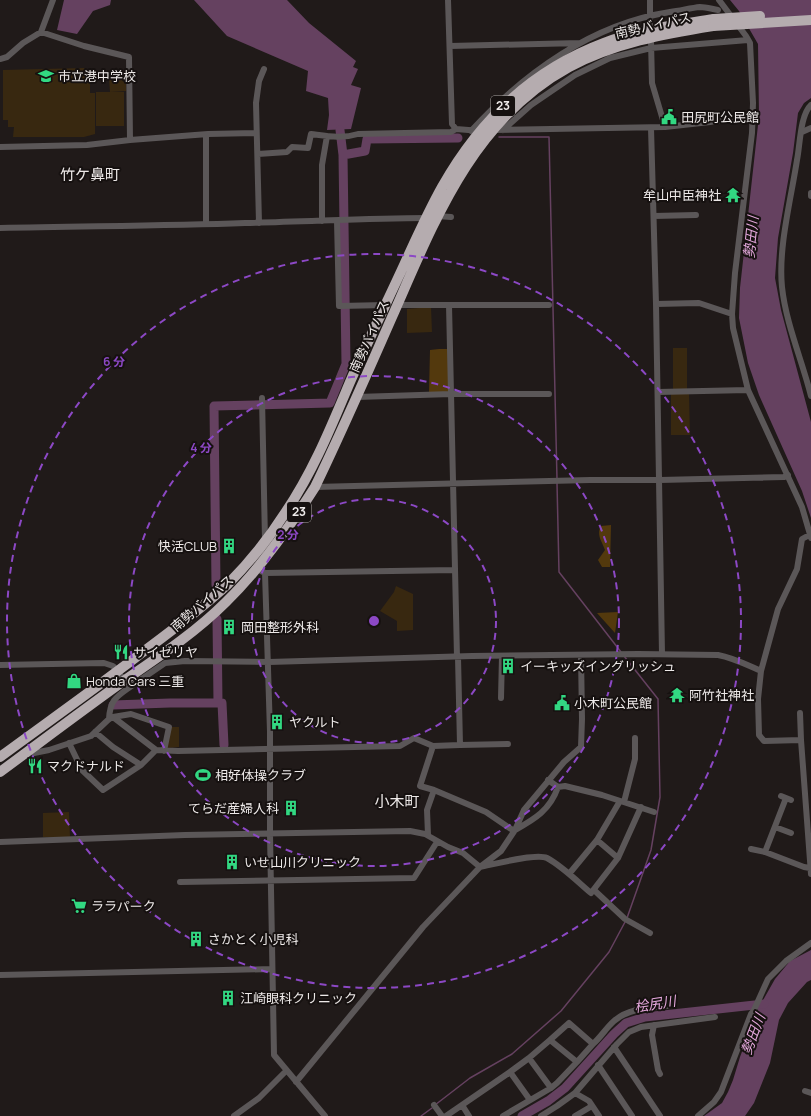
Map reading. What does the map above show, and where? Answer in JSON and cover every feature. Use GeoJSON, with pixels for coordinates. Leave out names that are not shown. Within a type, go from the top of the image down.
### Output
{"type":"FeatureCollection","features":[{"type":"Feature","properties":{"kind":"highway","name":"南勢バイパス"},"geometry":{"type":"LineString","coordinates":[[0,757],[118,671],[206,603],[245,566],[265,540],[285,513],[322,447],[426,218],[475,131],[528,85],[551,68],[583,51],[604,43],[634,33],[664,26],[715,18],[811,14]]}},
{"type":"Feature","properties":{"kind":"highway","name":"南勢バイパス"},"geometry":{"type":"LineString","coordinates":[[0,772],[128,684],[167,650],[225,604],[261,571],[315,487],[357,397],[437,216],[473,154],[498,130],[516,106],[528,95],[556,75],[590,57],[636,40],[664,34],[715,18],[811,20]]}},
{"type":"Feature","properties":{"kind":"street"},"geometry":{"type":"LineString","coordinates":[[0,59],[7,58],[23,43],[41,32],[53,0]]}},
{"type":"Feature","properties":{"kind":"street"},"geometry":{"type":"LineString","coordinates":[[448,0],[452,124],[456,129]]}},
{"type":"Feature","properties":{"kind":"street"},"geometry":{"type":"LineString","coordinates":[[650,0],[650,23]]}},
{"type":"Feature","properties":{"kind":"street"},"geometry":{"type":"LineString","coordinates":[[719,0],[750,43],[753,103],[752,133],[735,273],[732,314],[733,328],[748,390],[802,507],[811,535],[802,539],[797,569],[778,609],[761,671],[758,699],[759,735],[764,741],[801,740]]}},
{"type":"Feature","properties":{"kind":"street"},"geometry":{"type":"LineString","coordinates":[[475,131],[506,96],[534,74],[580,43],[619,25],[650,15],[701,7],[715,18]]}},
{"type":"Feature","properties":{"kind":"street"},"geometry":{"type":"LineString","coordinates":[[41,32],[84,46],[129,57],[130,140]]}},
{"type":"Feature","properties":{"kind":"street"},"geometry":{"type":"LineString","coordinates":[[498,130],[575,75],[610,58],[651,48],[748,40]]}},
{"type":"Feature","properties":{"kind":"street"},"geometry":{"type":"LineString","coordinates":[[651,41],[652,83],[665,127]]}},
{"type":"Feature","properties":{"kind":"street"},"geometry":{"type":"LineString","coordinates":[[450,46],[580,43]]}},
{"type":"Feature","properties":{"kind":"street"},"geometry":{"type":"LineString","coordinates":[[259,223],[258,154],[256,134],[257,98],[264,68]]}},
{"type":"Feature","properties":{"kind":"street"},"geometry":{"type":"LineString","coordinates":[[811,105],[805,113],[791,195],[781,272],[786,308],[811,396]]}},
{"type":"Feature","properties":{"kind":"street"},"geometry":{"type":"LineString","coordinates":[[258,154],[287,152],[292,147],[308,148],[311,134],[336,137],[358,134],[451,132],[456,129],[475,131],[651,128],[710,122],[752,114]]}},
{"type":"Feature","properties":{"kind":"street"},"geometry":{"type":"LineString","coordinates":[[651,128],[660,480],[662,654]]}},
{"type":"Feature","properties":{"kind":"street"},"geometry":{"type":"LineString","coordinates":[[802,132],[810,128]]}},
{"type":"Feature","properties":{"kind":"street"},"geometry":{"type":"LineString","coordinates":[[0,147],[87,145],[130,140],[206,135],[256,134]]}},
{"type":"Feature","properties":{"kind":"street"},"geometry":{"type":"LineString","coordinates":[[206,135],[206,224]]}},
{"type":"Feature","properties":{"kind":"street"},"geometry":{"type":"LineString","coordinates":[[322,221],[322,165],[327,136]]}},
{"type":"Feature","properties":{"kind":"street"},"geometry":{"type":"LineString","coordinates":[[654,216],[696,215]]}},
{"type":"Feature","properties":{"kind":"street"},"geometry":{"type":"LineString","coordinates":[[437,216],[451,217]]}},
{"type":"Feature","properties":{"kind":"street"},"geometry":{"type":"LineString","coordinates":[[0,228],[337,221],[362,218],[426,218]]}},
{"type":"Feature","properties":{"kind":"street"},"geometry":{"type":"LineString","coordinates":[[337,221],[339,306],[549,305]]}},
{"type":"Feature","properties":{"kind":"street"},"geometry":{"type":"LineString","coordinates":[[656,304],[699,303],[732,314]]}},
{"type":"Feature","properties":{"kind":"street"},"geometry":{"type":"LineString","coordinates":[[449,306],[450,394],[460,745]]}},
{"type":"Feature","properties":{"kind":"street"},"geometry":{"type":"LineString","coordinates":[[658,392],[748,390]]}},
{"type":"Feature","properties":{"kind":"street"},"geometry":{"type":"LineString","coordinates":[[357,397],[450,394],[549,394]]}},
{"type":"Feature","properties":{"kind":"street"},"geometry":{"type":"LineString","coordinates":[[262,398],[265,540]]}},
{"type":"Feature","properties":{"kind":"street"},"geometry":{"type":"LineString","coordinates":[[315,487],[561,480],[660,480],[784,477],[788,475]]}},
{"type":"Feature","properties":{"kind":"street"},"geometry":{"type":"LineString","coordinates":[[325,1116],[274,1055],[269,662],[261,571],[455,570]]}},
{"type":"Feature","properties":{"kind":"street"},"geometry":{"type":"LineString","coordinates":[[508,744],[433,746],[414,738],[400,746],[164,751],[156,750],[111,718],[110,709],[114,698],[128,684],[165,663],[185,660],[211,662],[269,662],[502,656],[662,654],[723,656],[739,661],[761,671]]}},
{"type":"Feature","properties":{"kind":"street"},"geometry":{"type":"LineString","coordinates":[[501,698],[502,656]]}},
{"type":"Feature","properties":{"kind":"street"},"geometry":{"type":"LineString","coordinates":[[296,1082],[423,927],[480,867],[501,850],[514,830],[524,810],[564,762],[578,750],[582,742],[581,656]]}},
{"type":"Feature","properties":{"kind":"street"},"geometry":{"type":"LineString","coordinates":[[0,665],[104,664],[113,666],[128,684]]}},
{"type":"Feature","properties":{"kind":"street"},"geometry":{"type":"LineString","coordinates":[[800,713],[811,871]]}},
{"type":"Feature","properties":{"kind":"street"},"geometry":{"type":"LineString","coordinates":[[34,753],[49,750],[91,736],[111,718],[130,714],[169,727],[164,751]]}},
{"type":"Feature","properties":{"kind":"street"},"geometry":{"type":"LineString","coordinates":[[95,732],[113,747],[141,765]]}},
{"type":"Feature","properties":{"kind":"street"},"geometry":{"type":"LineString","coordinates":[[569,874],[597,840],[622,801],[634,759],[635,738]]}},
{"type":"Feature","properties":{"kind":"street"},"geometry":{"type":"LineString","coordinates":[[69,743],[82,770],[103,790],[141,765],[156,750]]}},
{"type":"Feature","properties":{"kind":"street"},"geometry":{"type":"LineString","coordinates":[[433,746],[420,786],[434,790],[486,812],[514,830]]}},
{"type":"Feature","properties":{"kind":"street"},"geometry":{"type":"LineString","coordinates":[[548,780],[558,787],[565,786],[622,801],[654,812]]}},
{"type":"Feature","properties":{"kind":"street"},"geometry":{"type":"LineString","coordinates":[[514,830],[536,818],[546,808],[556,794],[558,787]]}},
{"type":"Feature","properties":{"kind":"street"},"geometry":{"type":"LineString","coordinates":[[428,836],[427,810],[434,790]]}},
{"type":"Feature","properties":{"kind":"street"},"geometry":{"type":"LineString","coordinates":[[765,852],[786,798]]}},
{"type":"Feature","properties":{"kind":"street"},"geometry":{"type":"LineString","coordinates":[[480,867],[536,856],[546,858],[569,874],[591,893],[618,858],[641,807]]}},
{"type":"Feature","properties":{"kind":"street"},"geometry":{"type":"LineString","coordinates":[[775,826],[791,833]]}},
{"type":"Feature","properties":{"kind":"street"},"geometry":{"type":"LineString","coordinates":[[0,842],[185,834],[410,831],[428,836],[437,842],[463,853],[480,867]]}},
{"type":"Feature","properties":{"kind":"street"},"geometry":{"type":"LineString","coordinates":[[597,840],[618,858]]}},
{"type":"Feature","properties":{"kind":"street"},"geometry":{"type":"LineString","coordinates":[[180,882],[414,878],[437,842]]}},
{"type":"Feature","properties":{"kind":"street"},"geometry":{"type":"LineString","coordinates":[[751,849],[765,852],[811,871]]}},
{"type":"Feature","properties":{"kind":"street"},"geometry":{"type":"LineString","coordinates":[[594,890],[626,920],[650,933]]}},
{"type":"Feature","properties":{"kind":"street"},"geometry":{"type":"LineString","coordinates":[[698,1116],[714,1102],[721,1092],[748,1021],[768,979],[786,961],[811,943]]}},
{"type":"Feature","properties":{"kind":"street"},"geometry":{"type":"LineString","coordinates":[[0,975],[272,969]]}},
{"type":"Feature","properties":{"kind":"street"},"geometry":{"type":"LineString","coordinates":[[503,1116],[551,1088],[612,1024],[622,1016],[644,1008],[667,1006]]}},
{"type":"Feature","properties":{"kind":"street"},"geometry":{"type":"LineString","coordinates":[[541,1116],[575,1093],[598,1065],[629,1032],[640,1027],[715,1017]]}},
{"type":"Feature","properties":{"kind":"street"},"geometry":{"type":"LineString","coordinates":[[446,1116],[529,1058],[569,1023],[593,1044]]}},
{"type":"Feature","properties":{"kind":"street"},"geometry":{"type":"LineString","coordinates":[[654,1025],[652,1033],[660,1074]]}},
{"type":"Feature","properties":{"kind":"street"},"geometry":{"type":"LineString","coordinates":[[640,1027],[652,1033]]}},
{"type":"Feature","properties":{"kind":"street"},"geometry":{"type":"LineString","coordinates":[[550,1040],[577,1062]]}},
{"type":"Feature","properties":{"kind":"street"},"geometry":{"type":"LineString","coordinates":[[614,1047],[660,1116]]}},
{"type":"Feature","properties":{"kind":"street"},"geometry":{"type":"LineString","coordinates":[[529,1058],[551,1088]]}},
{"type":"Feature","properties":{"kind":"street"},"geometry":{"type":"LineString","coordinates":[[598,1065],[632,1116]]}},
{"type":"Feature","properties":{"kind":"street"},"geometry":{"type":"LineString","coordinates":[[234,1116],[259,1098],[286,1071]]}},
{"type":"Feature","properties":{"kind":"street"},"geometry":{"type":"LineString","coordinates":[[510,1072],[530,1100]]}},
{"type":"Feature","properties":{"kind":"street"},"geometry":{"type":"LineString","coordinates":[[575,1093],[589,1101],[599,1116]]}},
{"type":"Feature","properties":{"kind":"street"},"geometry":{"type":"LineString","coordinates":[[462,1105],[469,1116]]}},
{"type":"Feature","properties":{"kind":"street"},"geometry":{"type":"LineString","coordinates":[[435,1106],[442,1116]]}},
{"type":"Feature","properties":{"kind":"street"},"geometry":{"type":"LineString","coordinates":[[575,1116],[592,1106]]}},
{"type":"Feature","properties":{"kind":"shaded area"},"geometry":{"type":"Polygon","coordinates":[[[84,68],[90,72],[90,93],[95,93],[95,134],[84,137],[13,137],[14,127],[8,127],[8,120],[3,120],[3,70],[84,68]]]}},
{"type":"Feature","properties":{"kind":"shaded area"},"geometry":{"type":"Polygon","coordinates":[[[109,78],[122,79],[126,82],[126,91],[110,92],[109,78]]]}},
{"type":"Feature","properties":{"kind":"shaded area"},"geometry":{"type":"Polygon","coordinates":[[[96,92],[124,92],[124,126],[96,126],[96,92]]]}},
{"type":"Feature","properties":{"kind":"shaded area"},"geometry":{"type":"Polygon","coordinates":[[[431,307],[432,332],[407,333],[407,309],[431,307]]]}},
{"type":"Feature","properties":{"kind":"shaded area"},"geometry":{"type":"Polygon","coordinates":[[[673,348],[687,348],[687,390],[673,390],[673,348]]]}},
{"type":"Feature","properties":{"kind":"shaded area"},"geometry":{"type":"Polygon","coordinates":[[[448,349],[449,393],[429,393],[430,350],[448,349]]]}},
{"type":"Feature","properties":{"kind":"shaded area"},"geometry":{"type":"Polygon","coordinates":[[[671,393],[689,393],[690,435],[671,435],[671,393]]]}},
{"type":"Feature","properties":{"kind":"shaded area"},"geometry":{"type":"Polygon","coordinates":[[[611,525],[610,567],[602,567],[598,560],[605,550],[599,532],[601,526],[611,525]]]}},
{"type":"Feature","properties":{"kind":"shaded area"},"geometry":{"type":"Polygon","coordinates":[[[396,586],[413,594],[413,630],[397,631],[397,621],[380,611],[394,592],[396,586]]]}},
{"type":"Feature","properties":{"kind":"shaded area"},"geometry":{"type":"Polygon","coordinates":[[[618,612],[615,633],[597,613],[618,612]]]}},
{"type":"Feature","properties":{"kind":"shaded area"},"geometry":{"type":"Polygon","coordinates":[[[171,727],[179,727],[179,747],[166,748],[171,727]]]}},
{"type":"Feature","properties":{"kind":"shaded area"},"geometry":{"type":"Polygon","coordinates":[[[69,812],[70,837],[43,837],[43,813],[69,812]]]}},
{"type":"Feature","properties":{"kind":"water"},"geometry":{"type":"Polygon","coordinates":[[[64,0],[111,0],[110,5],[93,11],[77,34],[57,30],[64,0]]]}},
{"type":"Feature","properties":{"kind":"water"},"geometry":{"type":"Polygon","coordinates":[[[194,0],[287,0],[309,23],[356,61],[353,67],[358,69],[351,85],[361,88],[351,129],[327,130],[329,115],[328,98],[306,91],[308,71],[227,36],[194,0]]]}},
{"type":"Feature","properties":{"kind":"water","name":"勢田川"},"geometry":{"type":"Polygon","coordinates":[[[730,0],[811,0],[811,98],[804,103],[798,113],[793,153],[778,238],[775,278],[781,310],[811,422],[811,518],[802,491],[759,395],[748,363],[739,318],[740,288],[759,116],[758,44],[739,11],[730,0]]]}},
{"type":"Feature","properties":{"kind":"water","name":"勢田川"},"geometry":{"type":"Polygon","coordinates":[[[811,950],[811,980],[807,982],[788,1003],[779,1020],[770,1063],[754,1103],[745,1116],[704,1116],[722,1103],[728,1092],[758,1009],[775,979],[790,961],[811,950]]]}},
{"type":"Feature","properties":{"kind":"waterway"},"geometry":{"type":"LineString","coordinates":[[340,130],[343,155],[365,151],[367,139],[458,138]]}},
{"type":"Feature","properties":{"kind":"waterway"},"geometry":{"type":"LineString","coordinates":[[499,137],[549,137],[557,479]]}},
{"type":"Feature","properties":{"kind":"waterway"},"geometry":{"type":"LineString","coordinates":[[216,585],[214,406],[330,403],[346,364],[343,155]]}},
{"type":"Feature","properties":{"kind":"waterway"},"geometry":{"type":"LineString","coordinates":[[557,483],[559,572],[621,652]]}},
{"type":"Feature","properties":{"kind":"waterway"},"geometry":{"type":"LineString","coordinates":[[217,619],[218,703],[222,703],[224,745]]}},
{"type":"Feature","properties":{"kind":"waterway"},"geometry":{"type":"LineString","coordinates":[[624,656],[658,699],[660,797],[651,850],[627,918]]}},
{"type":"Feature","properties":{"kind":"waterway"},"geometry":{"type":"LineString","coordinates":[[113,705],[218,703]]}},
{"type":"Feature","properties":{"kind":"waterway"},"geometry":{"type":"LineString","coordinates":[[435,1105],[470,1078],[512,1054],[561,1011],[609,952],[625,922]]}},
{"type":"Feature","properties":{"kind":"waterway","name":"桧尻川"},"geometry":{"type":"LineString","coordinates":[[522,1116],[548,1101],[565,1088],[614,1034],[626,1023],[645,1017],[764,1004]]}},
{"type":"Feature","properties":{"kind":"waterway"},"geometry":{"type":"LineString","coordinates":[[421,1116],[432,1108]]}},
{"type":"Feature","properties":{"kind":"place","name":"市立港中学校"},"geometry":{"type":"Point","coordinates":[46,76]}},
{"type":"Feature","properties":{"kind":"place","name":"田尻町公民館"},"geometry":{"type":"Point","coordinates":[669,117]}},
{"type":"Feature","properties":{"kind":"place","name":"牟山中臣神社"},"geometry":{"type":"Point","coordinates":[733,195]}},
{"type":"Feature","properties":{"kind":"place","name":"快活CLUB"},"geometry":{"type":"Point","coordinates":[229,546]}},
{"type":"Feature","properties":{"kind":"place","name":"岡田整形外科"},"geometry":{"type":"Point","coordinates":[229,627]}},
{"type":"Feature","properties":{"kind":"place","name":"サイゼリヤ"},"geometry":{"type":"Point","coordinates":[121,652]}},
{"type":"Feature","properties":{"kind":"place","name":"イーキッズイングリッシュ"},"geometry":{"type":"Point","coordinates":[508,666]}},
{"type":"Feature","properties":{"kind":"place","name":"Honda Cars 三重"},"geometry":{"type":"Point","coordinates":[74,681]}},
{"type":"Feature","properties":{"kind":"place","name":"阿竹社神社"},"geometry":{"type":"Point","coordinates":[677,695]}},
{"type":"Feature","properties":{"kind":"place","name":"小木町公民館"},"geometry":{"type":"Point","coordinates":[562,703]}},
{"type":"Feature","properties":{"kind":"place","name":"ヤクルト"},"geometry":{"type":"Point","coordinates":[277,722]}},
{"type":"Feature","properties":{"kind":"place","name":"マクドナルド"},"geometry":{"type":"Point","coordinates":[35,766]}},
{"type":"Feature","properties":{"kind":"place","name":"相好体操クラブ"},"geometry":{"type":"Point","coordinates":[203,775]}},
{"type":"Feature","properties":{"kind":"place","name":"てらだ産婦人科"},"geometry":{"type":"Point","coordinates":[291,808]}},
{"type":"Feature","properties":{"kind":"place","name":"いせ山川クリニック"},"geometry":{"type":"Point","coordinates":[232,862]}},
{"type":"Feature","properties":{"kind":"place","name":"ララパーク"},"geometry":{"type":"Point","coordinates":[79,906]}},
{"type":"Feature","properties":{"kind":"place","name":"さかとく小児科"},"geometry":{"type":"Point","coordinates":[196,939]}},
{"type":"Feature","properties":{"kind":"place","name":"江崎眼科クリニック"},"geometry":{"type":"Point","coordinates":[228,998]}},
{"type":"Feature","properties":{"kind":"district","name":"竹ケ鼻町"},"geometry":{"type":"Point","coordinates":[90,175]}},
{"type":"Feature","properties":{"kind":"district","name":"小木町"},"geometry":{"type":"Point","coordinates":[397,802]}}]}
